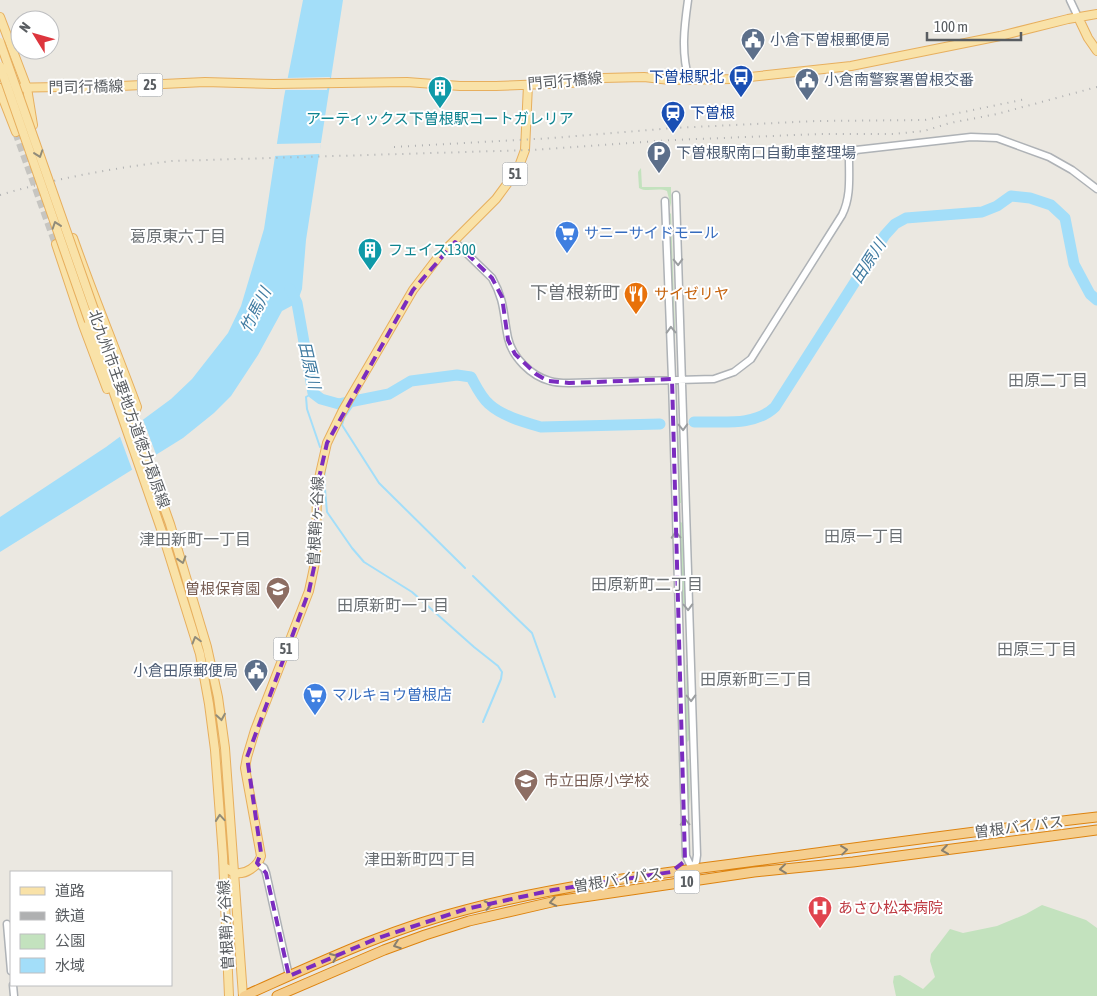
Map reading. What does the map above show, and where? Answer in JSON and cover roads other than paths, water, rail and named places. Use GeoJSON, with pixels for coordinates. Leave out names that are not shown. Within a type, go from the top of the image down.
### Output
{"type":"FeatureCollection","features":[{"type":"Feature","properties":{"kind":"highway","name":"曽根バイパス"},"geometry":{"type":"LineString","coordinates":[[243,996],[378,938],[418,924],[466,910],[553,890],[713,866],[1097,817]]}},
{"type":"Feature","properties":{"kind":"highway","name":"曽根バイパス"},"geometry":{"type":"LineString","coordinates":[[277,996],[291,993],[384,950],[425,935],[470,921],[556,901],[715,878],[1097,830]]}},
{"type":"Feature","properties":{"kind":"highway"},"geometry":{"type":"LineString","coordinates":[[673,884],[683,880],[692,869],[700,875],[715,878]]}},
{"type":"Feature","properties":{"kind":"main road","name":"門司行橋線"},"geometry":{"type":"LineString","coordinates":[[0,90],[205,82],[274,84],[407,82],[460,86],[571,84],[603,78],[644,77],[670,80],[740,79],[833,69],[1000,36],[1097,14]]}},
{"type":"Feature","properties":{"kind":"main road","name":"門司行橋線"},"geometry":{"type":"LineString","coordinates":[[0,17],[27,88]]}},
{"type":"Feature","properties":{"kind":"main road"},"geometry":{"type":"LineString","coordinates":[[1078,17],[1088,38],[1097,51]]}},
{"type":"Feature","properties":{"kind":"main road","name":"北九州市主要地方道徳力葛原線"},"geometry":{"type":"LineString","coordinates":[[0,42],[93,320],[125,426],[179,583],[200,654],[214,741],[224,867]]}},
{"type":"Feature","properties":{"kind":"main road","name":"北九州市主要地方道徳力葛原線"},"geometry":{"type":"LineString","coordinates":[[0,66],[93,320],[149,464],[173,533],[209,656],[218,697],[225,748],[235,873]]}},
{"type":"Feature","properties":{"kind":"main road","name":"曽根鞘ヶ谷線"},"geometry":{"type":"LineString","coordinates":[[224,867],[235,873],[252,869],[258,863],[261,852],[245,768],[255,730],[309,591],[316,558],[316,487],[327,443],[343,410],[413,290],[439,256],[505,189],[522,160],[525,150],[528,85]]}},
{"type":"Feature","properties":{"kind":"main road"},"geometry":{"type":"LineString","coordinates":[[27,88],[33,125]]}},
{"type":"Feature","properties":{"kind":"main road"},"geometry":{"type":"LineString","coordinates":[[0,90],[16,132]]}},
{"type":"Feature","properties":{"kind":"main road"},"geometry":{"type":"LineString","coordinates":[[73,238],[94,298],[108,329],[137,407],[133,420]]}},
{"type":"Feature","properties":{"kind":"main road"},"geometry":{"type":"LineString","coordinates":[[56,244],[83,325],[115,410],[125,426]]}},
{"type":"Feature","properties":{"kind":"main road","name":"曽根鞘ヶ谷線"},"geometry":{"type":"LineString","coordinates":[[224,867],[229,996]]}},
{"type":"Feature","properties":{"kind":"main road","name":"曽根鞘ヶ谷線"},"geometry":{"type":"LineString","coordinates":[[235,873],[243,996]]}},
{"type":"Feature","properties":{"kind":"street"},"geometry":{"type":"LineString","coordinates":[[688,0],[683,29],[683,44],[688,80]]}},
{"type":"Feature","properties":{"kind":"street"},"geometry":{"type":"LineString","coordinates":[[1070,0],[1078,17]]}},
{"type":"Feature","properties":{"kind":"street"},"geometry":{"type":"LineString","coordinates":[[454,242],[492,278],[502,297],[508,340],[515,354],[524,365],[548,381],[569,383],[714,378],[723,377],[742,368],[751,359],[842,216],[846,207],[849,190],[849,158],[856,150],[972,137],[997,138],[1049,158],[1072,170],[1097,189]]}},
{"type":"Feature","properties":{"kind":"street"},"geometry":{"type":"LineString","coordinates":[[676,195],[697,855],[692,869]]}},
{"type":"Feature","properties":{"kind":"street"},"geometry":{"type":"LineString","coordinates":[[665,201],[686,856],[692,869]]}},
{"type":"Feature","properties":{"kind":"street"},"geometry":{"type":"LineString","coordinates":[[697,855],[702,862],[713,866]]}},
{"type":"Feature","properties":{"kind":"street"},"geometry":{"type":"LineString","coordinates":[[671,872],[681,867],[686,856]]}},
{"type":"Feature","properties":{"kind":"street"},"geometry":{"type":"LineString","coordinates":[[258,863],[264,868],[266,874],[289,976]]}},
{"type":"Feature","properties":{"kind":"street"},"geometry":{"type":"LineString","coordinates":[[7,924],[10,958]]}},
{"type":"Feature","properties":{"kind":"water","name":"竹馬川"},"geometry":{"type":"Polygon","coordinates":[[[303,0],[343,0],[306,240],[302,289],[297,303],[282,311],[258,355],[231,396],[214,413],[183,438],[0,552],[0,517],[106,447],[171,399],[192,379],[228,333],[241,306],[264,229],[284,97],[303,0]]]}},
{"type":"Feature","properties":{"kind":"waterway","name":"田原川"},"geometry":{"type":"LineString","coordinates":[[694,422],[737,422],[757,418],[775,407],[885,235],[895,224],[906,218],[982,212],[997,206],[1011,196],[1030,198],[1051,205],[1065,218],[1074,264],[1090,294],[1097,300]]}},
{"type":"Feature","properties":{"kind":"waterway","name":"田原川"},"geometry":{"type":"LineString","coordinates":[[290,289],[297,303],[313,393],[321,399],[339,404],[389,394],[411,381],[457,375],[471,377],[484,398],[500,412],[541,427],[660,424]]}},
{"type":"Feature","properties":{"kind":"waterway"},"geometry":{"type":"LineString","coordinates":[[313,393],[306,397],[307,409],[320,447]]}},
{"type":"Feature","properties":{"kind":"waterway"},"geometry":{"type":"LineString","coordinates":[[355,402],[344,418],[342,425],[379,483],[465,568]]}},
{"type":"Feature","properties":{"kind":"waterway"},"geometry":{"type":"LineString","coordinates":[[326,463],[324,478],[327,512],[352,548],[364,562],[412,592],[498,666],[502,672],[501,679],[483,722]]}},
{"type":"Feature","properties":{"kind":"waterway"},"geometry":{"type":"LineString","coordinates":[[473,576],[532,633],[555,697]]}},
{"type":"Feature","properties":{"kind":"tunnel"},"geometry":{"type":"LineString","coordinates":[[16,132],[56,244]]}},
{"type":"Feature","properties":{"kind":"railway"},"geometry":{"type":"LineString","coordinates":[[0,195],[86,174],[172,161],[531,150],[673,140],[820,134],[893,134],[924,131],[950,123],[997,114],[1097,87]]}},
{"type":"Feature","properties":{"kind":"railway"},"geometry":{"type":"LineString","coordinates":[[394,147],[553,138],[673,128],[816,121],[925,120],[1026,99]]}},
{"type":"Feature","properties":{"kind":"place","name":"小倉下曽根郵便局"},"geometry":{"type":"Point","coordinates":[753,61]}},
{"type":"Feature","properties":{"kind":"place","name":"下曽根駅北"},"geometry":{"type":"Point","coordinates":[741,98]}},
{"type":"Feature","properties":{"kind":"place","name":"小倉南警察署曽根交番"},"geometry":{"type":"Point","coordinates":[807,101]}},
{"type":"Feature","properties":{"kind":"place","name":"アーティックス下曽根駅コートガレリア"},"geometry":{"type":"Point","coordinates":[440,109]}},
{"type":"Feature","properties":{"kind":"place","name":"下曽根"},"geometry":{"type":"Point","coordinates":[673,134]}},
{"type":"Feature","properties":{"kind":"place","name":"下曽根駅南口自動車整理場"},"geometry":{"type":"Point","coordinates":[659,174]}},
{"type":"Feature","properties":{"kind":"place","name":"サニーサイドモール"},"geometry":{"type":"Point","coordinates":[567,254]}},
{"type":"Feature","properties":{"kind":"place","name":"フェイス1300"},"geometry":{"type":"Point","coordinates":[370,271]}},
{"type":"Feature","properties":{"kind":"place","name":"サイゼリヤ"},"geometry":{"type":"Point","coordinates":[636,315]}},
{"type":"Feature","properties":{"kind":"place","name":"曽根保育園"},"geometry":{"type":"Point","coordinates":[278,610]}},
{"type":"Feature","properties":{"kind":"place","name":"小倉田原郵便局"},"geometry":{"type":"Point","coordinates":[256,692]}},
{"type":"Feature","properties":{"kind":"place","name":"マルキョウ曽根店"},"geometry":{"type":"Point","coordinates":[315,716]}},
{"type":"Feature","properties":{"kind":"place","name":"市立田原小学校"},"geometry":{"type":"Point","coordinates":[526,802]}},
{"type":"Feature","properties":{"kind":"place","name":"あさひ松本病院"},"geometry":{"type":"Point","coordinates":[820,929]}},
{"type":"Feature","properties":{"kind":"district","name":"葛原東六丁目"},"geometry":{"type":"Point","coordinates":[178,236]}},
{"type":"Feature","properties":{"kind":"district","name":"下曽根新町"},"geometry":{"type":"Point","coordinates":[575,293]}},
{"type":"Feature","properties":{"kind":"district","name":"田原二丁目"},"geometry":{"type":"Point","coordinates":[1048,380]}},
{"type":"Feature","properties":{"kind":"district","name":"田原一丁目"},"geometry":{"type":"Point","coordinates":[864,536]}},
{"type":"Feature","properties":{"kind":"district","name":"津田新町一丁目"},"geometry":{"type":"Point","coordinates":[195,539]}},
{"type":"Feature","properties":{"kind":"district","name":"田原新町二丁目"},"geometry":{"type":"Point","coordinates":[647,584]}},
{"type":"Feature","properties":{"kind":"district","name":"田原新町一丁目"},"geometry":{"type":"Point","coordinates":[393,605]}},
{"type":"Feature","properties":{"kind":"district","name":"田原三丁目"},"geometry":{"type":"Point","coordinates":[1037,649]}},
{"type":"Feature","properties":{"kind":"district","name":"田原新町三丁目"},"geometry":{"type":"Point","coordinates":[756,679]}},
{"type":"Feature","properties":{"kind":"district","name":"津田新町四丁目"},"geometry":{"type":"Point","coordinates":[420,859]}}]}
